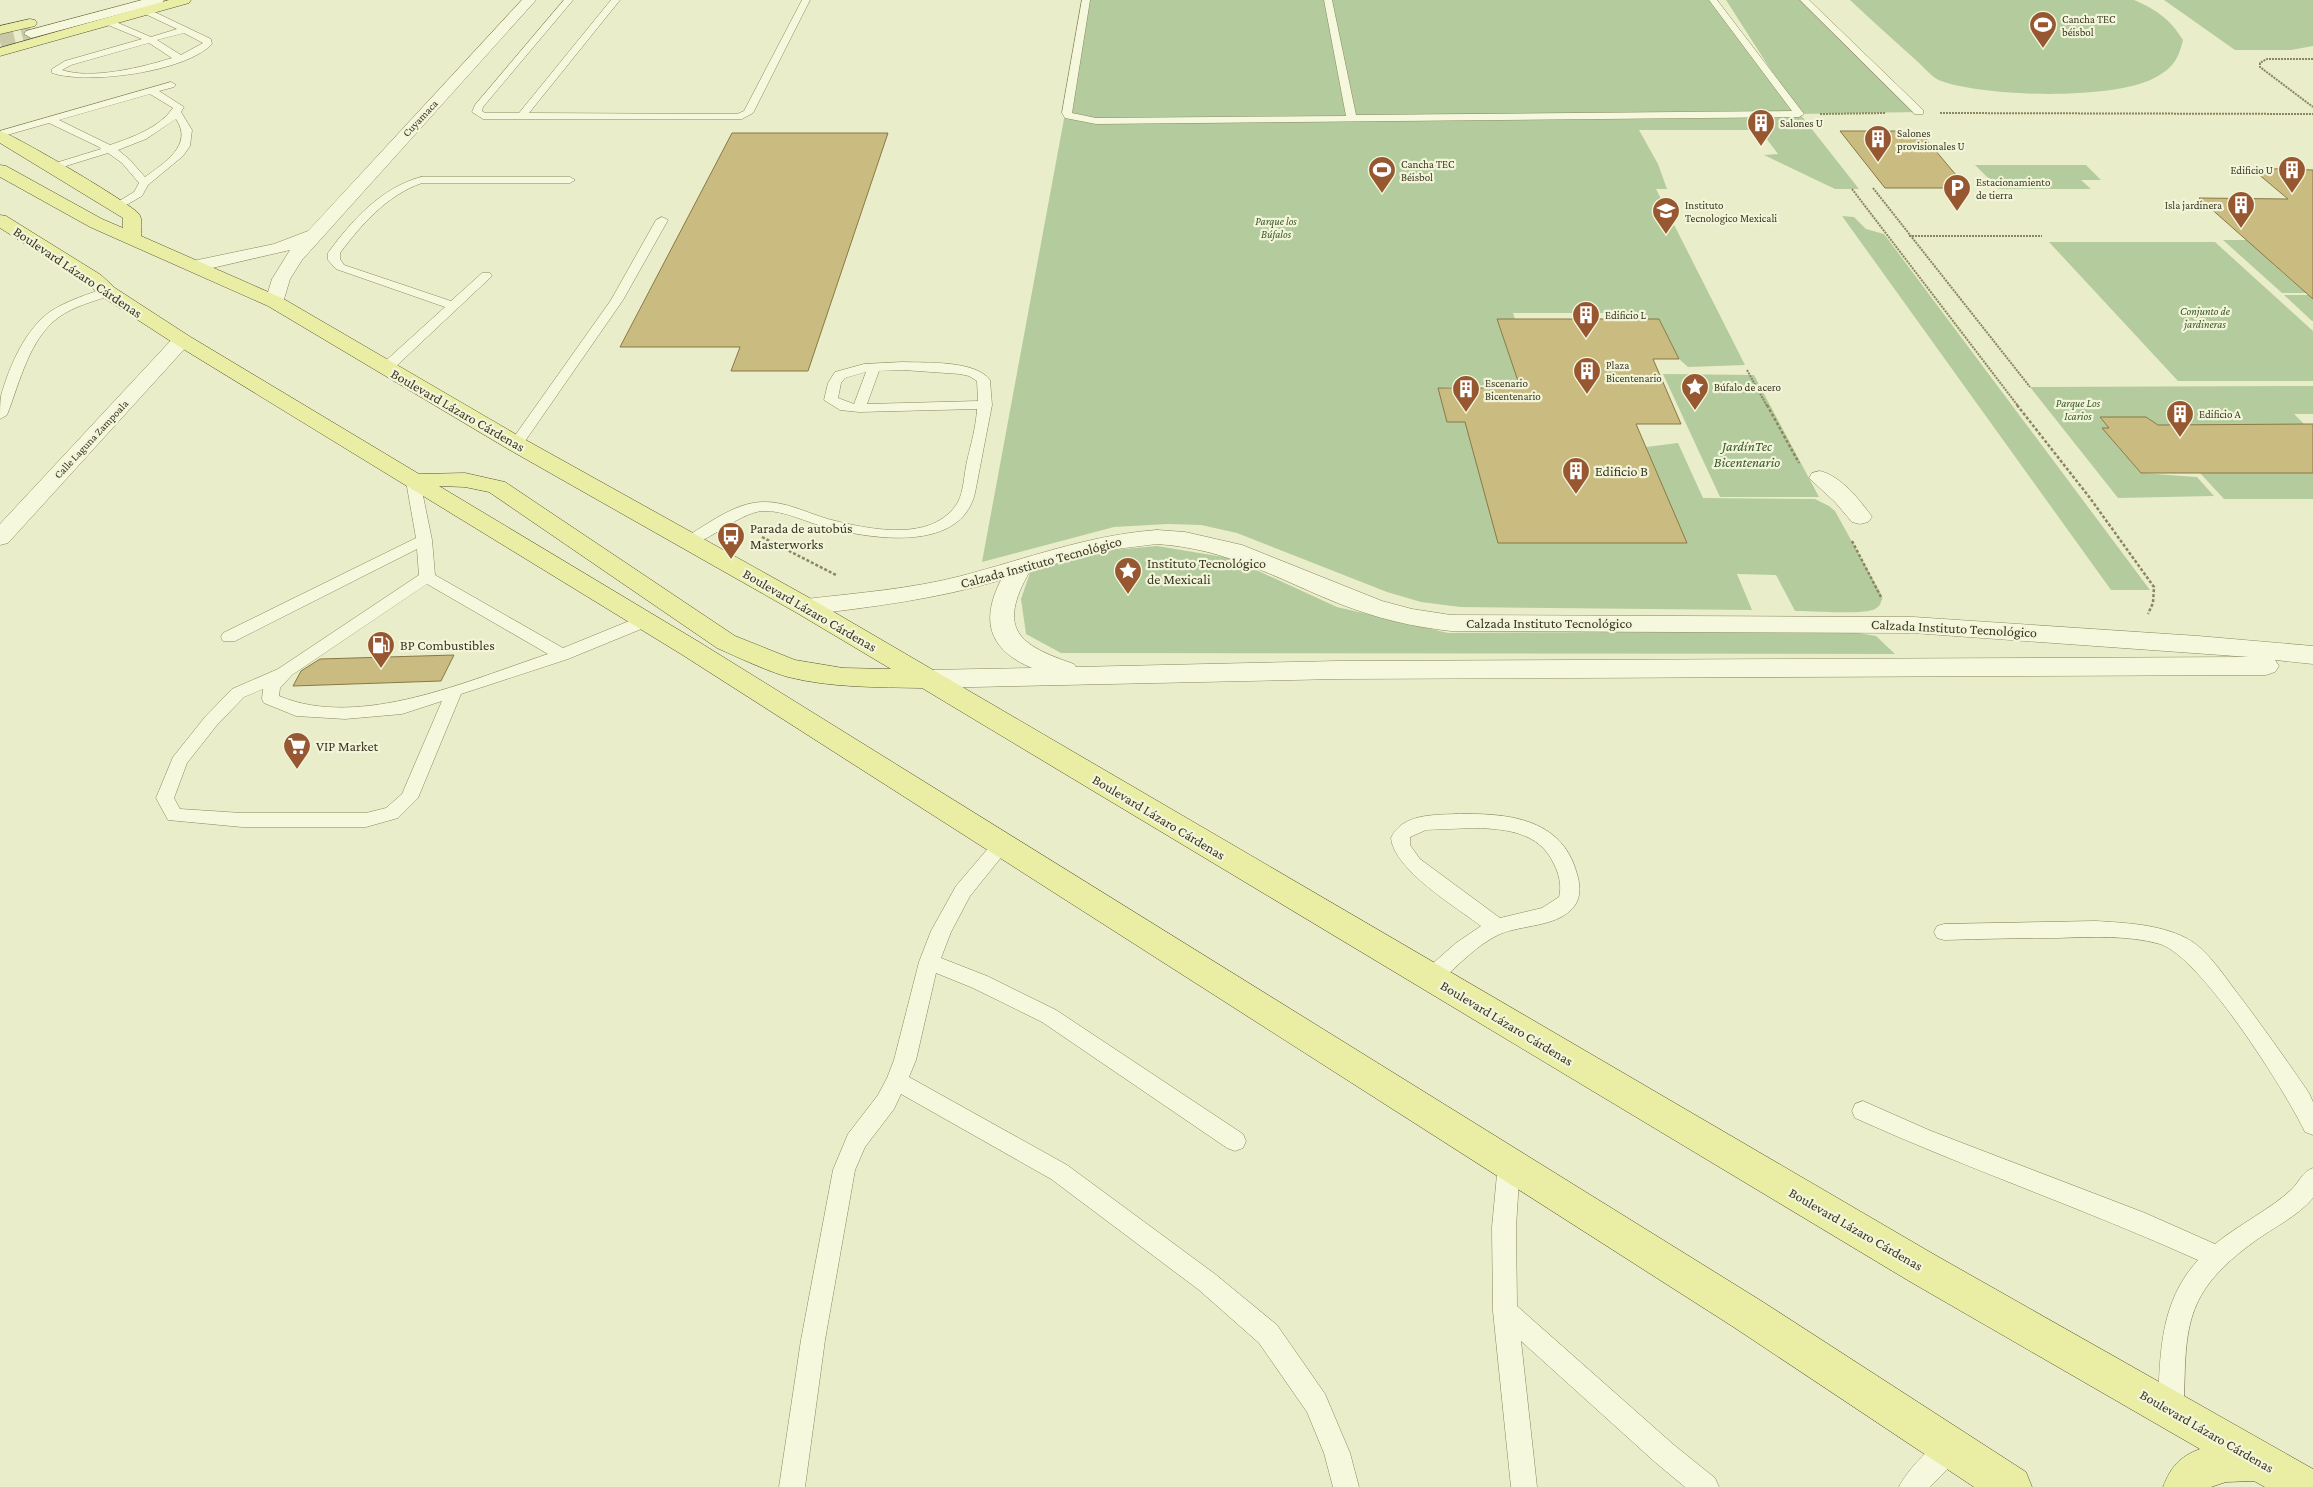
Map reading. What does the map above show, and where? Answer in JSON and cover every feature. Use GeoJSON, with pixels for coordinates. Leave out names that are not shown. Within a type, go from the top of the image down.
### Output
{"type":"FeatureCollection","features":[{"type":"Feature","properties":{"kind":"main road"},"geometry":{"type":"LineString","coordinates":[[0,37],[141,5],[184,0]]}},
{"type":"Feature","properties":{"kind":"main road"},"geometry":{"type":"LineString","coordinates":[[0,52],[106,21],[141,5]]}},
{"type":"Feature","properties":{"kind":"main road"},"geometry":{"type":"LineString","coordinates":[[0,135],[132,216],[132,238]]}},
{"type":"Feature","properties":{"kind":"main road","name":"Boulevard Lázaro Cárdenas"},"geometry":{"type":"LineString","coordinates":[[0,170],[96,223],[275,302],[516,444],[806,607],[1922,1268],[2305,1487]]}},
{"type":"Feature","properties":{"kind":"main road","name":"Boulevard Lázaro Cárdenas"},"geometry":{"type":"LineString","coordinates":[[0,220],[13,234],[94,279],[108,292],[182,340],[645,621],[1003,844],[1749,1314],[2012,1487]]}},
{"type":"Feature","properties":{"kind":"main road"},"geometry":{"type":"LineString","coordinates":[[414,481],[446,478],[474,480],[497,487],[726,642],[769,661],[789,668],[843,677],[928,679]]}},
{"type":"Feature","properties":{"kind":"main road"},"geometry":{"type":"LineString","coordinates":[[2184,1487],[2199,1470],[2226,1461],[2258,1460]]}},
{"type":"Feature","properties":{"kind":"street"},"geometry":{"type":"LineString","coordinates":[[31,28],[113,0]]}},
{"type":"Feature","properties":{"kind":"street"},"geometry":{"type":"LineString","coordinates":[[0,31],[31,28],[157,0]]}},
{"type":"Feature","properties":{"kind":"street","name":"Cuyamaca"},"geometry":{"type":"LineString","coordinates":[[275,302],[281,279],[294,256],[528,0]]}},
{"type":"Feature","properties":{"kind":"street"},"geometry":{"type":"LineString","coordinates":[[195,266],[241,258],[279,248],[312,235]]}},
{"type":"Feature","properties":{"kind":"street","name":"Calle Laguna Zampoala"},"geometry":{"type":"LineString","coordinates":[[0,538],[182,340]]}},
{"type":"Feature","properties":{"kind":"street"},"geometry":{"type":"LineString","coordinates":[[1820,478],[1843,497],[1860,517]]}},
{"type":"Feature","properties":{"kind":"street","name":"Calzada Instituto Tecnológico"},"geometry":{"type":"LineString","coordinates":[[806,607],[929,590],[1020,568],[1110,543],[1136,538],[1162,538],[1208,544],[1233,551],[1373,607],[1430,621],[1451,623],[1883,624],[2077,635],[2313,655]]}},
{"type":"Feature","properties":{"kind":"street"},"geometry":{"type":"LineString","coordinates":[[1020,568],[1012,581],[1004,602],[1002,628],[1006,638],[1015,648],[1034,659],[1079,675]]}},
{"type":"Feature","properties":{"kind":"street"},"geometry":{"type":"LineString","coordinates":[[1883,624],[1902,635],[1908,642],[1913,652],[1907,668]]}},
{"type":"Feature","properties":{"kind":"street"},"geometry":{"type":"LineString","coordinates":[[928,679],[1338,670],[2313,665]]}},
{"type":"Feature","properties":{"kind":"lane"},"geometry":{"type":"LineString","coordinates":[[570,0],[478,107],[477,112],[483,116],[738,117],[748,113],[806,0]]}},
{"type":"Feature","properties":{"kind":"lane"},"geometry":{"type":"LineString","coordinates":[[522,116],[616,0]]}},
{"type":"Feature","properties":{"kind":"lane"},"geometry":{"type":"LineString","coordinates":[[1086,0],[1067,113],[1069,116],[1096,121],[1800,114]]}},
{"type":"Feature","properties":{"kind":"lane"},"geometry":{"type":"LineString","coordinates":[[1328,0],[1351,117]]}},
{"type":"Feature","properties":{"kind":"lane"},"geometry":{"type":"LineString","coordinates":[[1713,0],[1800,114]]}},
{"type":"Feature","properties":{"kind":"lane"},"geometry":{"type":"LineString","coordinates":[[1804,0],[1919,112]]}},
{"type":"Feature","properties":{"kind":"lane"},"geometry":{"type":"LineString","coordinates":[[141,5],[184,30],[208,41],[207,44],[198,53],[180,59],[100,75],[68,77],[55,71],[68,63],[184,30]]}},
{"type":"Feature","properties":{"kind":"lane"},"geometry":{"type":"LineString","coordinates":[[106,21],[150,39],[180,59]]}},
{"type":"Feature","properties":{"kind":"lane"},"geometry":{"type":"LineString","coordinates":[[0,135],[171,85]]}},
{"type":"Feature","properties":{"kind":"lane"},"geometry":{"type":"LineString","coordinates":[[53,167],[110,149],[155,129],[177,114],[179,107],[152,91]]}},
{"type":"Feature","properties":{"kind":"lane"},"geometry":{"type":"LineString","coordinates":[[117,206],[138,194],[144,183],[179,154],[186,142],[187,131],[177,114]]}},
{"type":"Feature","properties":{"kind":"lane"},"geometry":{"type":"LineString","coordinates":[[50,120],[110,149],[136,169],[144,183]]}},
{"type":"Feature","properties":{"kind":"lane"},"geometry":{"type":"LineString","coordinates":[[453,306],[340,267],[334,260],[334,253],[352,231],[392,194],[409,182],[421,180],[570,180]]}},
{"type":"Feature","properties":{"kind":"lane"},"geometry":{"type":"LineString","coordinates":[[516,444],[617,300],[662,220]]}},
{"type":"Feature","properties":{"kind":"lane"},"geometry":{"type":"LineString","coordinates":[[386,368],[486,276]]}},
{"type":"Feature","properties":{"kind":"lane"},"geometry":{"type":"LineString","coordinates":[[0,415],[31,343],[43,323],[56,314],[108,292]]}},
{"type":"Feature","properties":{"kind":"lane"},"geometry":{"type":"LineString","coordinates":[[689,541],[756,507],[770,506],[790,510],[853,530],[890,534],[927,531],[945,524],[955,516],[965,500],[985,405],[986,391],[983,380],[972,372],[947,368],[874,367],[846,371],[836,379],[832,390],[831,400],[835,404],[845,407],[985,405]]}},
{"type":"Feature","properties":{"kind":"lane"},"geometry":{"type":"LineString","coordinates":[[859,408],[874,367]]}},
{"type":"Feature","properties":{"kind":"lane"},"geometry":{"type":"LineString","coordinates":[[414,481],[424,540],[427,577]]}},
{"type":"Feature","properties":{"kind":"lane"},"geometry":{"type":"LineString","coordinates":[[229,637],[424,540]]}},
{"type":"Feature","properties":{"kind":"lane"},"geometry":{"type":"LineString","coordinates":[[427,577],[562,655]]}},
{"type":"Feature","properties":{"kind":"lane"},"geometry":{"type":"LineString","coordinates":[[427,577],[286,671],[238,693],[179,761],[164,798],[174,814],[242,820],[366,820],[392,813],[409,798],[454,692]]}},
{"type":"Feature","properties":{"kind":"lane"},"geometry":{"type":"LineString","coordinates":[[286,671],[272,686],[270,699],[296,710],[345,713],[402,708],[562,655],[645,621]]}},
{"type":"Feature","properties":{"kind":"lane"},"geometry":{"type":"LineString","coordinates":[[1430,978],[1479,937],[1496,926],[1546,914],[1561,908],[1567,902],[1570,884],[1565,866],[1557,850],[1535,830],[1519,825],[1494,822],[1436,822],[1420,824],[1403,830],[1399,836],[1399,842],[1402,852],[1413,864],[1496,926]]}},
{"type":"Feature","properties":{"kind":"lane"},"geometry":{"type":"LineString","coordinates":[[792,1487],[813,1340],[844,1170],[856,1141],[886,1102],[898,1081],[929,962],[941,931],[963,891],[1003,844]]}},
{"type":"Feature","properties":{"kind":"lane"},"geometry":{"type":"LineString","coordinates":[[1944,932],[2122,930],[2163,937],[2180,944],[2193,954],[2212,975],[2260,1039],[2300,1100],[2313,1125]]}},
{"type":"Feature","properties":{"kind":"lane"},"geometry":{"type":"LineString","coordinates":[[929,962],[980,982],[1049,1016],[1235,1141]]}},
{"type":"Feature","properties":{"kind":"lane"},"geometry":{"type":"LineString","coordinates":[[898,1081],[1058,1172],[1207,1282],[1268,1334],[1316,1403],[1337,1453],[1346,1487]]}},
{"type":"Feature","properties":{"kind":"lane"},"geometry":{"type":"LineString","coordinates":[[1863,1110],[1923,1138],[2136,1221],[2217,1257]]}},
{"type":"Feature","properties":{"kind":"lane"},"geometry":{"type":"LineString","coordinates":[[1509,1164],[1504,1227],[1505,1311],[1524,1487]]}},
{"type":"Feature","properties":{"kind":"lane"},"geometry":{"type":"LineString","coordinates":[[2170,1410],[2178,1314],[2196,1282],[2217,1257],[2247,1234],[2290,1206],[2313,1178]]}},
{"type":"Feature","properties":{"kind":"lane"},"geometry":{"type":"LineString","coordinates":[[1505,1311],[1665,1454],[1706,1487]]}},
{"type":"Feature","properties":{"kind":"lane"},"geometry":{"type":"LineString","coordinates":[[1912,1487],[1951,1447]]}},
{"type":"Feature","properties":{"kind":"path"},"geometry":{"type":"LineString","coordinates":[[2313,59],[2267,59],[2260,63],[2260,67],[2313,107]]}},
{"type":"Feature","properties":{"kind":"path"},"geometry":{"type":"LineString","coordinates":[[1800,114],[1919,112],[2313,114]]}},
{"type":"Feature","properties":{"kind":"path"},"geometry":{"type":"LineString","coordinates":[[1873,188],[2030,387]]}},
{"type":"Feature","properties":{"kind":"path"},"geometry":{"type":"LineString","coordinates":[[1852,189],[2090,498],[2154,587],[2153,603],[2147,617]]}},
{"type":"Feature","properties":{"kind":"path"},"geometry":{"type":"LineString","coordinates":[[1909,236],[2042,236]]}},
{"type":"Feature","properties":{"kind":"path"},"geometry":{"type":"LineString","coordinates":[[1747,370],[1800,464]]}},
{"type":"Feature","properties":{"kind":"green space","name":"Parque los Búfalos"},"geometry":{"type":"Polygon","coordinates":[[[1086,0],[1713,0],[1794,106],[1726,0],[1804,0],[1919,112],[1800,114],[1859,189],[1835,189],[1764,155],[1778,154],[1760,130],[1639,130],[1658,164],[1667,189],[1656,189],[1745,365],[1688,367],[1679,359],[1659,319],[1639,319],[1636,313],[1513,313],[1515,319],[1497,320],[1511,360],[1585,360],[1595,384],[1502,384],[1438,388],[1447,422],[1489,422],[1686,542],[1646,447],[1678,443],[1703,498],[1815,499],[1835,511],[1882,596],[1880,605],[1875,609],[1860,612],[1795,611],[1776,575],[1737,574],[1752,610],[1460,607],[1421,602],[1387,592],[1237,533],[1201,525],[1167,524],[1114,527],[982,562],[1086,0]]]}},
{"type":"Feature","properties":{"kind":"green space","name":"Cancha TEC béisbol"},"geometry":{"type":"Polygon","coordinates":[[[1850,0],[2134,0],[2162,16],[2173,26],[2183,40],[2178,56],[2168,69],[2158,76],[2139,84],[2113,90],[2083,93],[2018,93],[1988,90],[1961,86],[1941,81],[1934,77],[1850,0]]]}},
{"type":"Feature","properties":{"kind":"green space"},"geometry":{"type":"Polygon","coordinates":[[[2164,0],[2313,0],[2313,46],[2291,50],[2235,50],[2164,0]]]}},
{"type":"Feature","properties":{"kind":"green space"},"geometry":{"type":"Polygon","coordinates":[[[1975,165],[2086,165],[2101,180],[2081,180],[2091,189],[1999,189],[1975,165]]]}},
{"type":"Feature","properties":{"kind":"green space"},"geometry":{"type":"Polygon","coordinates":[[[1842,216],[1854,217],[1866,229],[1884,234],[2150,590],[2111,590],[1842,216]]]}},
{"type":"Feature","properties":{"kind":"green space"},"geometry":{"type":"Polygon","coordinates":[[[2223,240],[2313,240],[2273,264],[2306,293],[2282,293],[2223,240]]]}},
{"type":"Feature","properties":{"kind":"green space","name":"Conjunto de jardineras"},"geometry":{"type":"Polygon","coordinates":[[[2049,242],[2215,242],[2313,331],[2313,381],[2178,381],[2049,242]]]}},
{"type":"Feature","properties":{"kind":"green space"},"geometry":{"type":"Polygon","coordinates":[[[2284,295],[2313,295],[2313,321],[2312,321],[2284,295]]]}},
{"type":"Feature","properties":{"kind":"green space","name":"JardínTec Bicentenario"},"geometry":{"type":"Polygon","coordinates":[[[1663,374],[1754,375],[1819,497],[1720,497],[1663,374]]]}},
{"type":"Feature","properties":{"kind":"green space","name":"Parque Los Icarios"},"geometry":{"type":"Polygon","coordinates":[[[2313,386],[2313,414],[2294,414],[2313,433],[2313,499],[2224,499],[2200,473],[2237,425],[2158,425],[2146,417],[2101,417],[2109,428],[2102,428],[2141,473],[2197,477],[2214,496],[2118,498],[2030,387],[2313,386]]]}},
{"type":"Feature","properties":{"kind":"green space"},"geometry":{"type":"Polygon","coordinates":[[[1157,546],[1230,558],[1337,607],[1448,633],[1847,631],[1876,636],[1895,654],[1061,653],[1026,634],[1021,599],[1033,564],[1102,551],[1157,546]]]}},
{"type":"Feature","properties":{"kind":"building"},"geometry":{"type":"Polygon","coordinates":[[[1840,131],[1919,131],[1967,188],[1885,188],[1840,131]]]}},
{"type":"Feature","properties":{"kind":"building"},"geometry":{"type":"Polygon","coordinates":[[[732,133],[888,133],[808,371],[731,371],[740,347],[620,347],[732,133]]]}},
{"type":"Feature","properties":{"kind":"building"},"geometry":{"type":"Polygon","coordinates":[[[2251,168],[2313,170],[2313,299],[2199,198],[2288,199],[2251,168]]]}},
{"type":"Feature","properties":{"kind":"building"},"geometry":{"type":"Polygon","coordinates":[[[1497,319],[1659,319],[1679,359],[1653,359],[1681,424],[1636,424],[1687,543],[1498,543],[1465,422],[1447,422],[1438,388],[1503,388],[1502,384],[1519,384],[1497,319]]]}},
{"type":"Feature","properties":{"kind":"building","name":"Edificio A"},"geometry":{"type":"Polygon","coordinates":[[[2100,417],[2146,417],[2158,425],[2313,424],[2313,473],[2141,473],[2102,428],[2109,428],[2100,417]]]}},
{"type":"Feature","properties":{"kind":"building"},"geometry":{"type":"Polygon","coordinates":[[[454,655],[441,681],[293,686],[301,671],[320,659],[454,655]]]}},
{"type":"Feature","properties":{"kind":"tunnel"},"geometry":{"type":"LineString","coordinates":[[0,42],[31,34]]}},
{"type":"Feature","properties":{"kind":"place","name":"Cancha TEC béisbol"},"geometry":{"type":"Point","coordinates":[2043,49]}},
{"type":"Feature","properties":{"kind":"place","name":"Salones U"},"geometry":{"type":"Point","coordinates":[1761,147]}},
{"type":"Feature","properties":{"kind":"place","name":"Salones provisionales U"},"geometry":{"type":"Point","coordinates":[1878,163]}},
{"type":"Feature","properties":{"kind":"place","name":"Cancha TEC Béisbol"},"geometry":{"type":"Point","coordinates":[1382,194]}},
{"type":"Feature","properties":{"kind":"place","name":"Edificio U"},"geometry":{"type":"Point","coordinates":[2292,194]}},
{"type":"Feature","properties":{"kind":"place","name":"Estacionamiento de tierra"},"geometry":{"type":"Point","coordinates":[1957,212]}},
{"type":"Feature","properties":{"kind":"place","name":"Isla jardinera"},"geometry":{"type":"Point","coordinates":[2241,229]}},
{"type":"Feature","properties":{"kind":"place","name":"Instituto Tecnologico Mexicali"},"geometry":{"type":"Point","coordinates":[1666,235]}},
{"type":"Feature","properties":{"kind":"place","name":"Edificio L"},"geometry":{"type":"Point","coordinates":[1586,339]}},
{"type":"Feature","properties":{"kind":"place","name":"Plaza Bicentenario"},"geometry":{"type":"Point","coordinates":[1587,395]}},
{"type":"Feature","properties":{"kind":"place","name":"Búfalo de acero"},"geometry":{"type":"Point","coordinates":[1695,411]}},
{"type":"Feature","properties":{"kind":"place","name":"Escenario Bicentenario"},"geometry":{"type":"Point","coordinates":[1466,413]}},
{"type":"Feature","properties":{"kind":"place","name":"Edificio A"},"geometry":{"type":"Point","coordinates":[2180,438]}},
{"type":"Feature","properties":{"kind":"place","name":"Edificio B"},"geometry":{"type":"Point","coordinates":[1576,495]}},
{"type":"Feature","properties":{"kind":"place","name":"Parada de autobús Masterworks"},"geometry":{"type":"Point","coordinates":[731,560]}},
{"type":"Feature","properties":{"kind":"place","name":"Instituto Tecnológico de Mexicali"},"geometry":{"type":"Point","coordinates":[1128,595]}},
{"type":"Feature","properties":{"kind":"place","name":"BP Combustibles"},"geometry":{"type":"Point","coordinates":[381,669]}},
{"type":"Feature","properties":{"kind":"place","name":"VIP Market"},"geometry":{"type":"Point","coordinates":[297,770]}}]}
